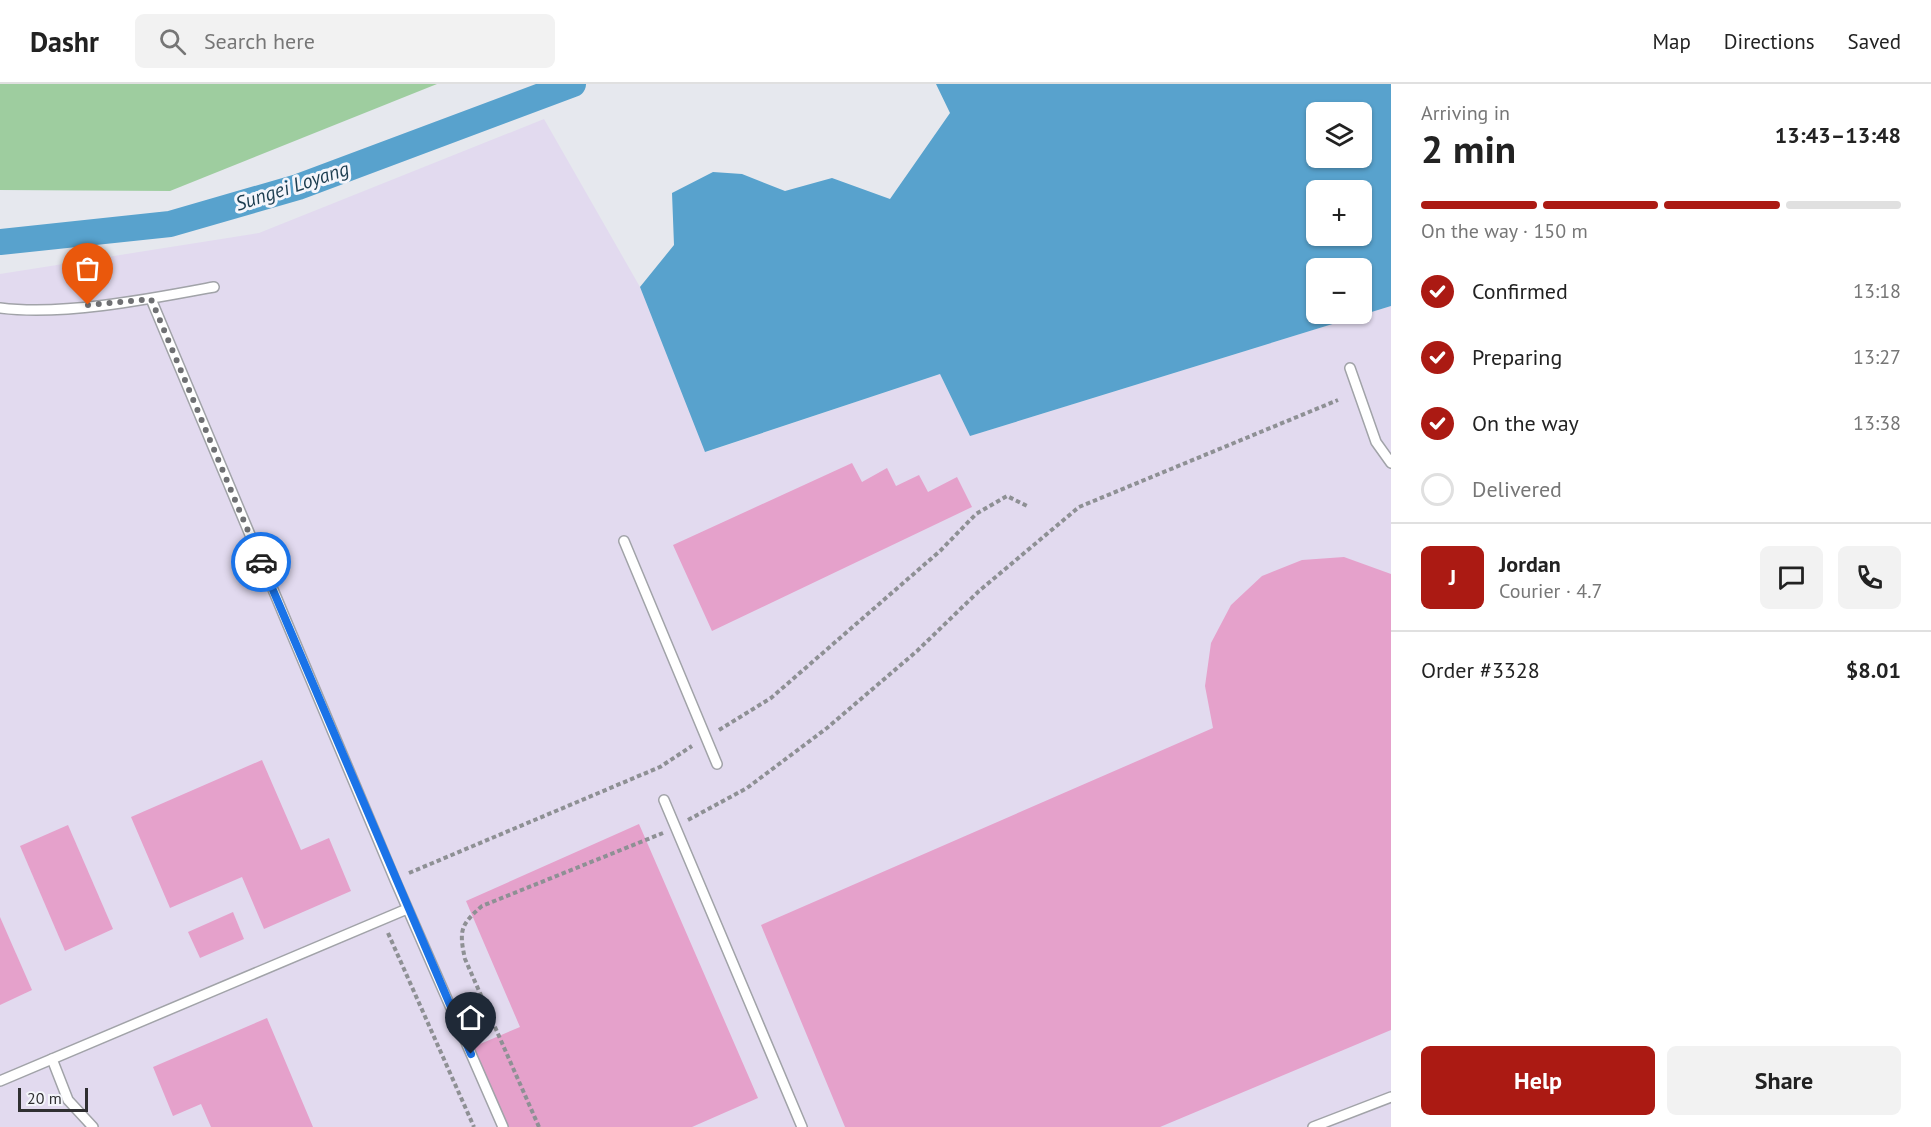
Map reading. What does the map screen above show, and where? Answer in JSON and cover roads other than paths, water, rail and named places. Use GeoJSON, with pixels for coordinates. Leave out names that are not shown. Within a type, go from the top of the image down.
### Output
{"type":"FeatureCollection","features":[{"type":"Feature","properties":{"kind":"lane"},"geometry":{"type":"LineString","coordinates":[[0,308],[25,311],[151,299],[214,287]]}},
{"type":"Feature","properties":{"kind":"lane"},"geometry":{"type":"LineString","coordinates":[[151,299],[407,909],[503,1127]]}},
{"type":"Feature","properties":{"kind":"lane"},"geometry":{"type":"LineString","coordinates":[[1350,368],[1377,442],[1391,462]]}},
{"type":"Feature","properties":{"kind":"lane"},"geometry":{"type":"LineString","coordinates":[[624,541],[717,764]]}},
{"type":"Feature","properties":{"kind":"lane"},"geometry":{"type":"LineString","coordinates":[[664,800],[801,1127]]}},
{"type":"Feature","properties":{"kind":"lane"},"geometry":{"type":"LineString","coordinates":[[0,1081],[407,909]]}},
{"type":"Feature","properties":{"kind":"lane"},"geometry":{"type":"LineString","coordinates":[[52,1059],[68,1100],[93,1127]]}},
{"type":"Feature","properties":{"kind":"lane"},"geometry":{"type":"LineString","coordinates":[[1313,1127],[1391,1097]]}},
{"type":"Feature","properties":{"kind":"water"},"geometry":{"type":"Polygon","coordinates":[[[936,84],[1391,84],[1391,306],[1372,312],[1372,258],[1306,258],[1306,324],[1333,324],[970,436],[940,374],[705,452],[640,287],[674,245],[672,193],[713,172],[742,174],[785,191],[832,178],[890,199],[950,113],[936,84]]]}},
{"type":"Feature","properties":{"kind":"waterway","name":"Sungei Loyang"},"geometry":{"type":"LineString","coordinates":[[0,242],[170,224],[298,187],[573,84]]}}]}
